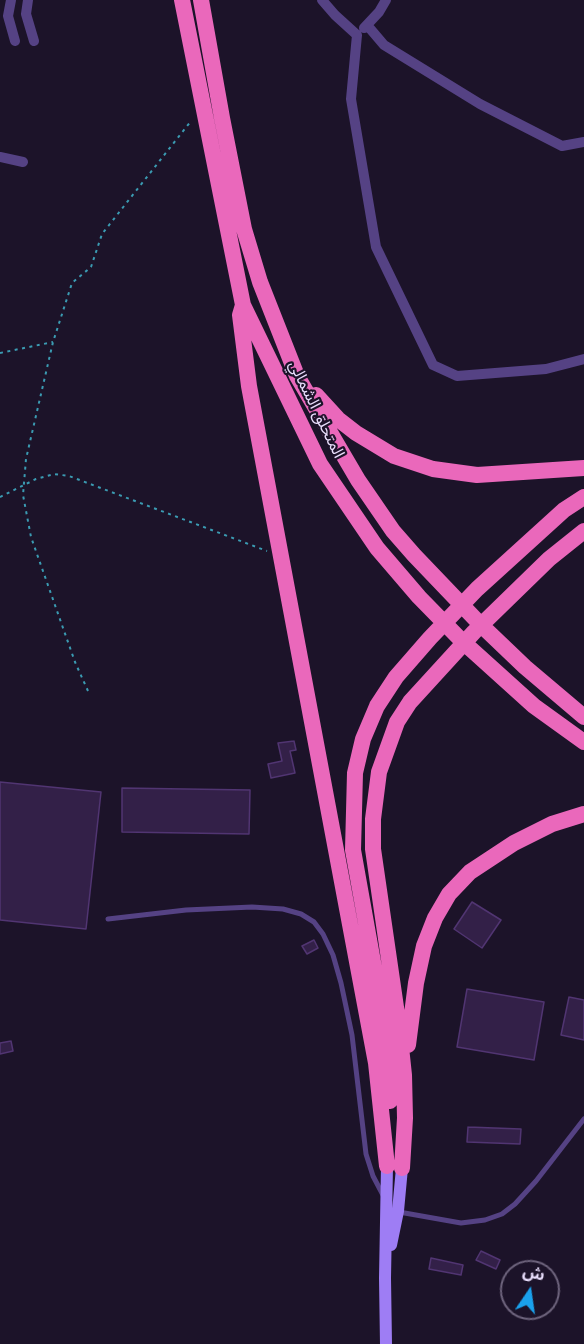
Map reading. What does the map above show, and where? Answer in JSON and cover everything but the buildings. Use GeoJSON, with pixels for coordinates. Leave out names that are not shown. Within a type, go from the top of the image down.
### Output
{"type":"FeatureCollection","features":[{"type":"Feature","properties":{"kind":"highway","name":"المتحلق الشمالي"},"geometry":{"type":"LineString","coordinates":[[182,0],[243,305],[320,464],[377,548],[419,597],[534,706],[584,742]]}},
{"type":"Feature","properties":{"kind":"highway","name":"المتحلق الشمالي"},"geometry":{"type":"LineString","coordinates":[[201,0],[244,228],[260,282],[297,376],[358,480],[393,531],[457,602],[525,667],[584,717]]}},
{"type":"Feature","properties":{"kind":"highway"},"geometry":{"type":"LineString","coordinates":[[243,305],[240,315],[247,377],[394,1167]]}},
{"type":"Feature","properties":{"kind":"highway"},"geometry":{"type":"LineString","coordinates":[[297,376],[356,433],[394,456],[412,463],[433,469],[477,475],[584,468]]}},
{"type":"Feature","properties":{"kind":"highway"},"geometry":{"type":"LineString","coordinates":[[394,1167],[387,1040],[353,850],[355,773],[363,738],[377,706],[396,677],[430,638],[503,565],[564,510],[584,496]]}},
{"type":"Feature","properties":{"kind":"highway"},"geometry":{"type":"LineString","coordinates":[[394,1167],[405,1118],[404,1076],[373,849],[375,795],[388,745],[397,722],[410,702],[474,632],[549,559],[584,531]]}},
{"type":"Feature","properties":{"kind":"highway"},"geometry":{"type":"LineString","coordinates":[[554,692],[584,706]]}},
{"type":"Feature","properties":{"kind":"highway"},"geometry":{"type":"LineString","coordinates":[[404,1076],[414,997],[424,946],[435,918],[449,894],[470,872],[514,843],[552,824],[584,814]]}},
{"type":"Feature","properties":{"kind":"main road"},"geometry":{"type":"LineString","coordinates":[[386,1344],[387,1201],[394,1167]]}},
{"type":"Feature","properties":{"kind":"main road"},"geometry":{"type":"LineString","coordinates":[[385,1278],[398,1211],[394,1167]]}},
{"type":"Feature","properties":{"kind":"street"},"geometry":{"type":"LineString","coordinates":[[11,0],[8,16],[15,41]]}},
{"type":"Feature","properties":{"kind":"street"},"geometry":{"type":"LineString","coordinates":[[28,0],[25,9],[34,41]]}},
{"type":"Feature","properties":{"kind":"street"},"geometry":{"type":"LineString","coordinates":[[322,0],[357,35]]}},
{"type":"Feature","properties":{"kind":"street"},"geometry":{"type":"LineString","coordinates":[[386,0],[379,12],[357,35],[351,99],[376,247],[433,365],[457,376],[546,369],[584,359]]}},
{"type":"Feature","properties":{"kind":"street"},"geometry":{"type":"LineString","coordinates":[[367,25],[384,45],[480,104],[562,146],[584,142]]}},
{"type":"Feature","properties":{"kind":"street"},"geometry":{"type":"LineString","coordinates":[[0,157],[22,162]]}},
{"type":"Feature","properties":{"kind":"lane"},"geometry":{"type":"LineString","coordinates":[[108,919],[186,910],[252,907],[283,909],[302,914],[314,922],[323,934],[333,955],[341,983],[352,1035],[366,1155],[373,1176],[387,1201]]}},
{"type":"Feature","properties":{"kind":"lane"},"geometry":{"type":"LineString","coordinates":[[398,1211],[461,1222],[485,1221],[502,1214],[515,1204],[536,1181],[584,1119]]}},
{"type":"Feature","properties":{"kind":"path"},"geometry":{"type":"LineString","coordinates":[[88,691],[75,662],[53,594],[31,537],[22,495],[26,459],[53,342],[72,284],[91,267],[102,234],[202,107]]}},
{"type":"Feature","properties":{"kind":"path"},"geometry":{"type":"LineString","coordinates":[[0,353],[53,342]]}},
{"type":"Feature","properties":{"kind":"path"},"geometry":{"type":"LineString","coordinates":[[0,497],[23,485],[54,474],[69,476],[281,556]]}}]}
